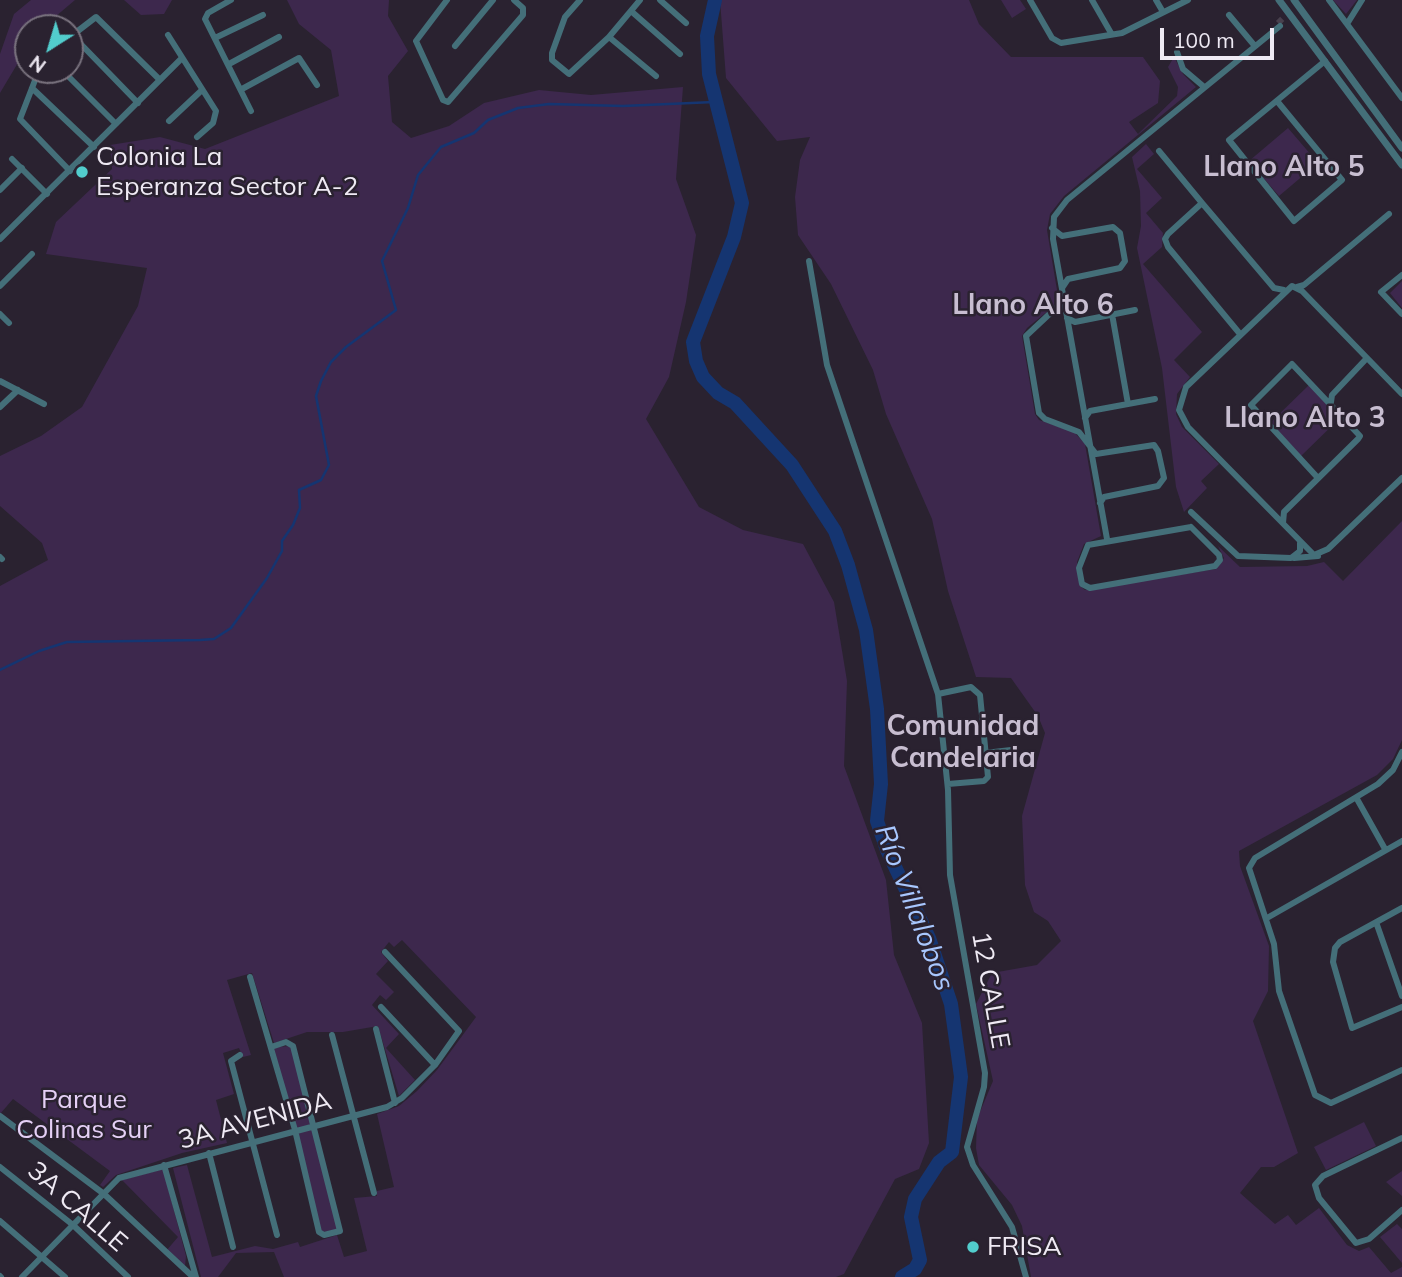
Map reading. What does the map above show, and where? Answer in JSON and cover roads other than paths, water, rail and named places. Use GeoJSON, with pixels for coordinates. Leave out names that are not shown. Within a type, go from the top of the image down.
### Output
{"type":"FeatureCollection","features":[{"type":"Feature","properties":{"kind":"street"},"geometry":{"type":"LineString","coordinates":[[231,0],[204,17],[251,111]]}},
{"type":"Feature","properties":{"kind":"street"},"geometry":{"type":"LineString","coordinates":[[447,0],[418,36],[417,44],[443,100],[451,100],[523,15],[523,8],[514,0]]}},
{"type":"Feature","properties":{"kind":"street"},"geometry":{"type":"LineString","coordinates":[[455,46],[493,0]]}},
{"type":"Feature","properties":{"kind":"street"},"geometry":{"type":"LineString","coordinates":[[579,1],[562,23],[552,53],[555,62],[566,73],[574,73],[640,0]]}},
{"type":"Feature","properties":{"kind":"street"},"geometry":{"type":"LineString","coordinates":[[660,0],[686,23]]}},
{"type":"Feature","properties":{"kind":"street"},"geometry":{"type":"LineString","coordinates":[[1030,0],[1056,42],[1125,32],[1188,0]]}},
{"type":"Feature","properties":{"kind":"street"},"geometry":{"type":"LineString","coordinates":[[1092,0],[1111,33]]}},
{"type":"Feature","properties":{"kind":"street"},"geometry":{"type":"LineString","coordinates":[[1156,0],[1163,12]]}},
{"type":"Feature","properties":{"kind":"street"},"geometry":{"type":"LineString","coordinates":[[1279,0],[1288,17],[1325,61],[1402,165]]}},
{"type":"Feature","properties":{"kind":"street"},"geometry":{"type":"LineString","coordinates":[[1294,0],[1402,148]]}},
{"type":"Feature","properties":{"kind":"street"},"geometry":{"type":"LineString","coordinates":[[1329,0],[1402,98]]}},
{"type":"Feature","properties":{"kind":"street"},"geometry":{"type":"LineString","coordinates":[[1347,24],[1362,0]]}},
{"type":"Feature","properties":{"kind":"street"},"geometry":{"type":"LineString","coordinates":[[631,11],[680,54]]}},
{"type":"Feature","properties":{"kind":"street"},"geometry":{"type":"LineString","coordinates":[[215,38],[263,15]]}},
{"type":"Feature","properties":{"kind":"street"},"geometry":{"type":"LineString","coordinates":[[1229,15],[1254,45]]}},
{"type":"Feature","properties":{"kind":"street"},"geometry":{"type":"LineString","coordinates":[[84,25],[92,18],[99,18],[160,80]]}},
{"type":"Feature","properties":{"kind":"street"},"geometry":{"type":"LineString","coordinates":[[1107,539],[1066,317],[1052,228],[1054,217],[1067,200],[1278,25]]}},
{"type":"Feature","properties":{"kind":"street"},"geometry":{"type":"LineString","coordinates":[[168,35],[217,116],[197,137]]}},
{"type":"Feature","properties":{"kind":"street"},"geometry":{"type":"LineString","coordinates":[[229,64],[279,37]]}},
{"type":"Feature","properties":{"kind":"street"},"geometry":{"type":"LineString","coordinates":[[609,37],[656,76]]}},
{"type":"Feature","properties":{"kind":"street"},"geometry":{"type":"LineString","coordinates":[[84,49],[138,103]]}},
{"type":"Feature","properties":{"kind":"street"},"geometry":{"type":"LineString","coordinates":[[1177,52],[1183,69],[1203,86]]}},
{"type":"Feature","properties":{"kind":"street"},"geometry":{"type":"LineString","coordinates":[[0,239],[182,58]]}},
{"type":"Feature","properties":{"kind":"street"},"geometry":{"type":"LineString","coordinates":[[242,89],[299,58],[317,85]]}},
{"type":"Feature","properties":{"kind":"street"},"geometry":{"type":"LineString","coordinates":[[1277,101],[1342,180],[1294,221],[1229,143],[1231,136],[1325,61]]}},
{"type":"Feature","properties":{"kind":"street"},"geometry":{"type":"LineString","coordinates":[[34,84],[20,119],[70,171]]}},
{"type":"Feature","properties":{"kind":"street"},"geometry":{"type":"LineString","coordinates":[[76,84],[116,124]]}},
{"type":"Feature","properties":{"kind":"street"},"geometry":{"type":"LineString","coordinates":[[32,88],[94,146]]}},
{"type":"Feature","properties":{"kind":"street"},"geometry":{"type":"LineString","coordinates":[[169,121],[202,90]]}},
{"type":"Feature","properties":{"kind":"street"},"geometry":{"type":"LineString","coordinates":[[1158,151],[1274,289],[1304,285],[1390,214]]}},
{"type":"Feature","properties":{"kind":"street"},"geometry":{"type":"LineString","coordinates":[[12,159],[47,194]]}},
{"type":"Feature","properties":{"kind":"street"},"geometry":{"type":"LineString","coordinates":[[0,190],[22,168]]}},
{"type":"Feature","properties":{"kind":"street"},"geometry":{"type":"LineString","coordinates":[[1202,203],[1168,234],[1165,242],[1240,334]]}},
{"type":"Feature","properties":{"kind":"street"},"geometry":{"type":"LineString","coordinates":[[1052,228],[1062,236],[1115,228],[1120,233],[1125,261],[1120,268],[1066,279],[1059,305],[1026,336],[1038,410],[1045,419],[1076,430],[1098,455],[1154,445],[1164,478],[1158,486],[1104,497],[1100,506]]}},
{"type":"Feature","properties":{"kind":"street"},"geometry":{"type":"LineString","coordinates":[[0,286],[32,254]]}},
{"type":"Feature","properties":{"kind":"street","name":"12 CALLE"},"geometry":{"type":"LineString","coordinates":[[809,261],[827,365],[938,694],[948,784],[950,875],[985,1073],[984,1087],[967,1147],[973,1165],[1012,1227],[1026,1277]]}},
{"type":"Feature","properties":{"kind":"street"},"geometry":{"type":"LineString","coordinates":[[1402,275],[1381,292],[1402,314]]}},
{"type":"Feature","properties":{"kind":"street"},"geometry":{"type":"LineString","coordinates":[[1297,287],[1402,394]]}},
{"type":"Feature","properties":{"kind":"street"},"geometry":{"type":"LineString","coordinates":[[1286,289],[1186,387],[1180,401],[1180,414],[1188,427],[1285,527],[1312,554],[1320,555]]}},
{"type":"Feature","properties":{"kind":"street"},"geometry":{"type":"LineString","coordinates":[[1066,317],[1073,322],[1135,310]]}},
{"type":"Feature","properties":{"kind":"street"},"geometry":{"type":"LineString","coordinates":[[0,314],[9,323]]}},
{"type":"Feature","properties":{"kind":"street"},"geometry":{"type":"LineString","coordinates":[[1112,314],[1128,404]]}},
{"type":"Feature","properties":{"kind":"street"},"geometry":{"type":"LineString","coordinates":[[1331,402],[1332,395],[1367,359]]}},
{"type":"Feature","properties":{"kind":"street"},"geometry":{"type":"LineString","coordinates":[[1285,527],[1283,514],[1360,436],[1292,363],[1251,405],[1318,478]]}},
{"type":"Feature","properties":{"kind":"street"},"geometry":{"type":"LineString","coordinates":[[0,381],[44,404]]}},
{"type":"Feature","properties":{"kind":"street"},"geometry":{"type":"LineString","coordinates":[[0,407],[18,390]]}},
{"type":"Feature","properties":{"kind":"street"},"geometry":{"type":"LineString","coordinates":[[1084,418],[1090,411],[1155,399]]}},
{"type":"Feature","properties":{"kind":"street"},"geometry":{"type":"LineString","coordinates":[[1191,512],[1235,555],[1291,558],[1320,555],[1402,478]]}},
{"type":"Feature","properties":{"kind":"street"},"geometry":{"type":"LineString","coordinates":[[1190,527],[1219,555],[1220,560],[1211,568],[1086,587],[1079,568],[1084,550],[1088,545],[1107,539],[1190,527]]}},
{"type":"Feature","properties":{"kind":"street"},"geometry":{"type":"LineString","coordinates":[[1291,558],[1300,551],[1299,541]]}},
{"type":"Feature","properties":{"kind":"street"},"geometry":{"type":"LineString","coordinates":[[938,694],[971,687],[977,691],[985,753],[986,780],[948,784]]}},
{"type":"Feature","properties":{"kind":"street"},"geometry":{"type":"LineString","coordinates":[[985,753],[1011,750]]}},
{"type":"Feature","properties":{"kind":"street"},"geometry":{"type":"LineString","coordinates":[[1402,752],[1390,774],[1357,799],[1255,858],[1249,868],[1274,944],[1279,991],[1310,1084],[1317,1097],[1331,1103],[1402,1070]]}},
{"type":"Feature","properties":{"kind":"street"},"geometry":{"type":"LineString","coordinates":[[1357,799],[1385,849]]}},
{"type":"Feature","properties":{"kind":"street"},"geometry":{"type":"LineString","coordinates":[[1267,918],[1402,841]]}},
{"type":"Feature","properties":{"kind":"street"},"geometry":{"type":"LineString","coordinates":[[1402,908],[1339,942],[1334,951],[1335,974],[1352,1028],[1402,1007]]}},
{"type":"Feature","properties":{"kind":"street"},"geometry":{"type":"LineString","coordinates":[[1376,922],[1402,996]]}},
{"type":"Feature","properties":{"kind":"street","name":"3A AVENIDA"},"geometry":{"type":"LineString","coordinates":[[22,1277],[119,1178],[396,1103],[435,1065],[458,1035],[457,1028],[385,952]]}},
{"type":"Feature","properties":{"kind":"street"},"geometry":{"type":"LineString","coordinates":[[250,977],[295,1130],[319,1232],[324,1235],[340,1231],[293,1046],[286,1042],[271,1047]]}},
{"type":"Feature","properties":{"kind":"street"},"geometry":{"type":"LineString","coordinates":[[381,1007],[435,1065]]}},
{"type":"Feature","properties":{"kind":"street"},"geometry":{"type":"LineString","coordinates":[[376,1029],[396,1103]]}},
{"type":"Feature","properties":{"kind":"street"},"geometry":{"type":"LineString","coordinates":[[332,1035],[374,1193]]}},
{"type":"Feature","properties":{"kind":"street"},"geometry":{"type":"LineString","coordinates":[[240,1055],[231,1061],[277,1235]]}},
{"type":"Feature","properties":{"kind":"street"},"geometry":{"type":"LineString","coordinates":[[0,1116],[104,1194],[194,1277]]}},
{"type":"Feature","properties":{"kind":"street"},"geometry":{"type":"LineString","coordinates":[[1402,1138],[1316,1182],[1319,1198],[1349,1238],[1359,1244],[1402,1210]]}},
{"type":"Feature","properties":{"kind":"street"},"geometry":{"type":"LineString","coordinates":[[209,1153],[233,1247]]}},
{"type":"Feature","properties":{"kind":"street"},"geometry":{"type":"LineString","coordinates":[[164,1165],[194,1277]]}},
{"type":"Feature","properties":{"kind":"street","name":"3A CALLE"},"geometry":{"type":"LineString","coordinates":[[0,1167],[73,1225],[128,1277]]}},
{"type":"Feature","properties":{"kind":"street"},"geometry":{"type":"LineString","coordinates":[[0,1221],[65,1277]]}},
{"type":"Feature","properties":{"kind":"waterway","name":"Río Villalobos"},"geometry":{"type":"LineString","coordinates":[[715,0],[707,36],[709,74],[742,203],[734,237],[693,342],[696,361],[703,377],[718,393],[735,403],[792,465],[835,531],[848,565],[866,630],[877,709],[881,784],[877,821],[887,850],[929,938],[951,1004],[961,1077],[952,1152],[939,1162],[915,1199],[911,1217],[920,1260],[915,1269],[902,1277]]}},
{"type":"Feature","properties":{"kind":"waterway"},"geometry":{"type":"LineString","coordinates":[[0,670],[39,651],[67,642],[214,639],[231,628],[267,578],[282,551],[282,541],[300,508],[299,490],[321,480],[329,465],[316,396],[321,381],[331,362],[346,347],[396,310],[382,261],[408,208],[418,175],[441,147],[474,133],[488,120],[518,108],[549,104],[623,106],[714,102]]}},
{"type":"Feature","properties":{"kind":"tunnel"},"geometry":{"type":"LineString","coordinates":[[1278,23],[1284,17]]}},
{"type":"Feature","properties":{"kind":"place","name":"Colonia La Esperanza Sector A-2"},"geometry":{"type":"Point","coordinates":[82,172]}},
{"type":"Feature","properties":{"kind":"place","name":"FRISA"},"geometry":{"type":"Point","coordinates":[973,1247]}},
{"type":"Feature","properties":{"kind":"district","name":"Llano Alto 5"},"geometry":{"type":"Point","coordinates":[1284,168]}},
{"type":"Feature","properties":{"kind":"district","name":"Llano Alto 6"},"geometry":{"type":"Point","coordinates":[1033,306]}},
{"type":"Feature","properties":{"kind":"district","name":"Llano Alto 3"},"geometry":{"type":"Point","coordinates":[1305,419]}},
{"type":"Feature","properties":{"kind":"district","name":"Comunidad Candelaria"},"geometry":{"type":"Point","coordinates":[963,743]}},
{"type":"Feature","properties":{"kind":"park label","name":"Parque Colinas Sur"},"geometry":{"type":"Point","coordinates":[84,1115]}}]}
